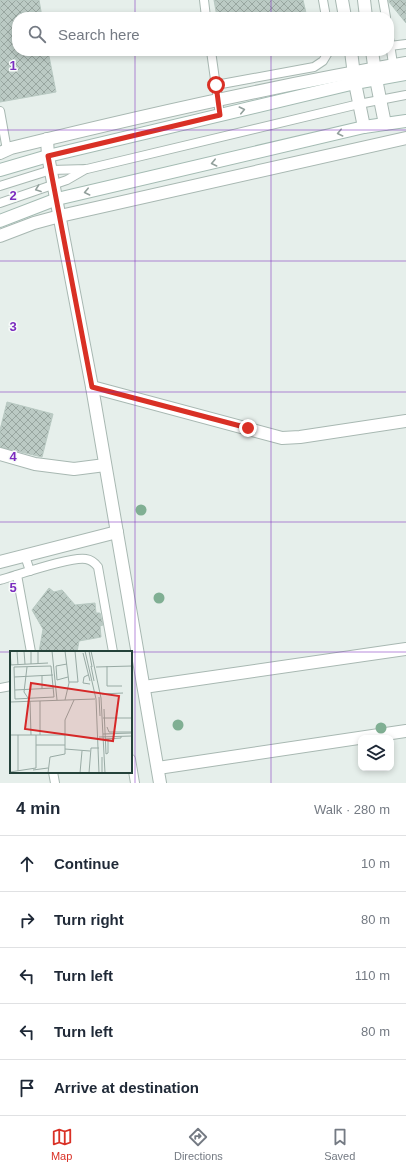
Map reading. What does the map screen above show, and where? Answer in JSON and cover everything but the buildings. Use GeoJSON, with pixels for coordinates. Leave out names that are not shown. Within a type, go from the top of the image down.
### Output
{"type":"FeatureCollection","features":[{"type":"Feature","properties":{"kind":"street"},"geometry":{"type":"LineString","coordinates":[[342,0],[344,12]]}},
{"type":"Feature","properties":{"kind":"street"},"geometry":{"type":"LineString","coordinates":[[364,0],[365,12]]}},
{"type":"Feature","properties":{"kind":"street"},"geometry":{"type":"LineString","coordinates":[[352,56],[364,127]]}},
{"type":"Feature","properties":{"kind":"street"},"geometry":{"type":"LineString","coordinates":[[373,56],[380,100],[386,124]]}},
{"type":"Feature","properties":{"kind":"street"},"geometry":{"type":"LineString","coordinates":[[3,151],[47,139],[271,88],[398,72],[406,63]]}},
{"type":"Feature","properties":{"kind":"street"},"geometry":{"type":"LineString","coordinates":[[0,170],[48,156],[220,115],[355,78]]}},
{"type":"Feature","properties":{"kind":"street"},"geometry":{"type":"LineString","coordinates":[[0,220],[57,200],[364,127],[406,121]]}},
{"type":"Feature","properties":{"kind":"street"},"geometry":{"type":"LineString","coordinates":[[0,236],[34,223],[60,216],[406,138]]}},
{"type":"Feature","properties":{"kind":"street"},"geometry":{"type":"LineString","coordinates":[[47,139],[48,156],[92,387],[160,783]]}},
{"type":"Feature","properties":{"kind":"street"},"geometry":{"type":"LineString","coordinates":[[92,387],[282,438],[300,437],[406,421]]}},
{"type":"Feature","properties":{"kind":"street"},"geometry":{"type":"LineString","coordinates":[[0,454],[35,464],[74,469],[105,465]]}},
{"type":"Feature","properties":{"kind":"street"},"geometry":{"type":"LineString","coordinates":[[0,562],[117,532]]}},
{"type":"Feature","properties":{"kind":"street"},"geometry":{"type":"LineString","coordinates":[[144,687],[406,649]]}},
{"type":"Feature","properties":{"kind":"street"},"geometry":{"type":"LineString","coordinates":[[158,768],[406,731]]}},
{"type":"Feature","properties":{"kind":"lane"},"geometry":{"type":"LineString","coordinates":[[204,0],[205,12]]}},
{"type":"Feature","properties":{"kind":"lane"},"geometry":{"type":"LineString","coordinates":[[323,0],[325,12]]}},
{"type":"Feature","properties":{"kind":"lane"},"geometry":{"type":"LineString","coordinates":[[383,0],[385,12]]}},
{"type":"Feature","properties":{"kind":"lane"},"geometry":{"type":"LineString","coordinates":[[394,42],[406,44]]}},
{"type":"Feature","properties":{"kind":"lane"},"geometry":{"type":"LineString","coordinates":[[212,56],[220,115]]}},
{"type":"Feature","properties":{"kind":"lane"},"geometry":{"type":"LineString","coordinates":[[216,85],[314,66],[323,61],[326,56]]}},
{"type":"Feature","properties":{"kind":"lane"},"geometry":{"type":"LineString","coordinates":[[394,56],[398,72]]}},
{"type":"Feature","properties":{"kind":"lane"},"geometry":{"type":"LineString","coordinates":[[0,203],[67,180],[87,169],[359,104],[406,96]]}},
{"type":"Feature","properties":{"kind":"lane"},"geometry":{"type":"LineString","coordinates":[[0,110],[3,151]]}},
{"type":"Feature","properties":{"kind":"lane"},"geometry":{"type":"LineString","coordinates":[[0,186],[51,170],[65,168],[87,169]]}},
{"type":"Feature","properties":{"kind":"lane"},"geometry":{"type":"LineString","coordinates":[[25,556],[30,571]]}},
{"type":"Feature","properties":{"kind":"lane"},"geometry":{"type":"LineString","coordinates":[[0,580],[73,560],[86,559],[95,562],[98,567],[113,651]]}},
{"type":"Feature","properties":{"kind":"lane"},"geometry":{"type":"LineString","coordinates":[[17,575],[31,651]]}},
{"type":"Feature","properties":{"kind":"lane"},"geometry":{"type":"LineString","coordinates":[[0,688],[10,686]]}},
{"type":"Feature","properties":{"kind":"lane"},"geometry":{"type":"LineString","coordinates":[[132,765],[135,783]]}},
{"type":"Feature","properties":{"kind":"lane"},"geometry":{"type":"LineString","coordinates":[[53,773],[55,783]]}},
{"type":"Feature","properties":{"kind":"route"},"geometry":{"type":"LineString","coordinates":[[216,85],[220,115],[48,156],[92,387],[248,428]]}}]}
